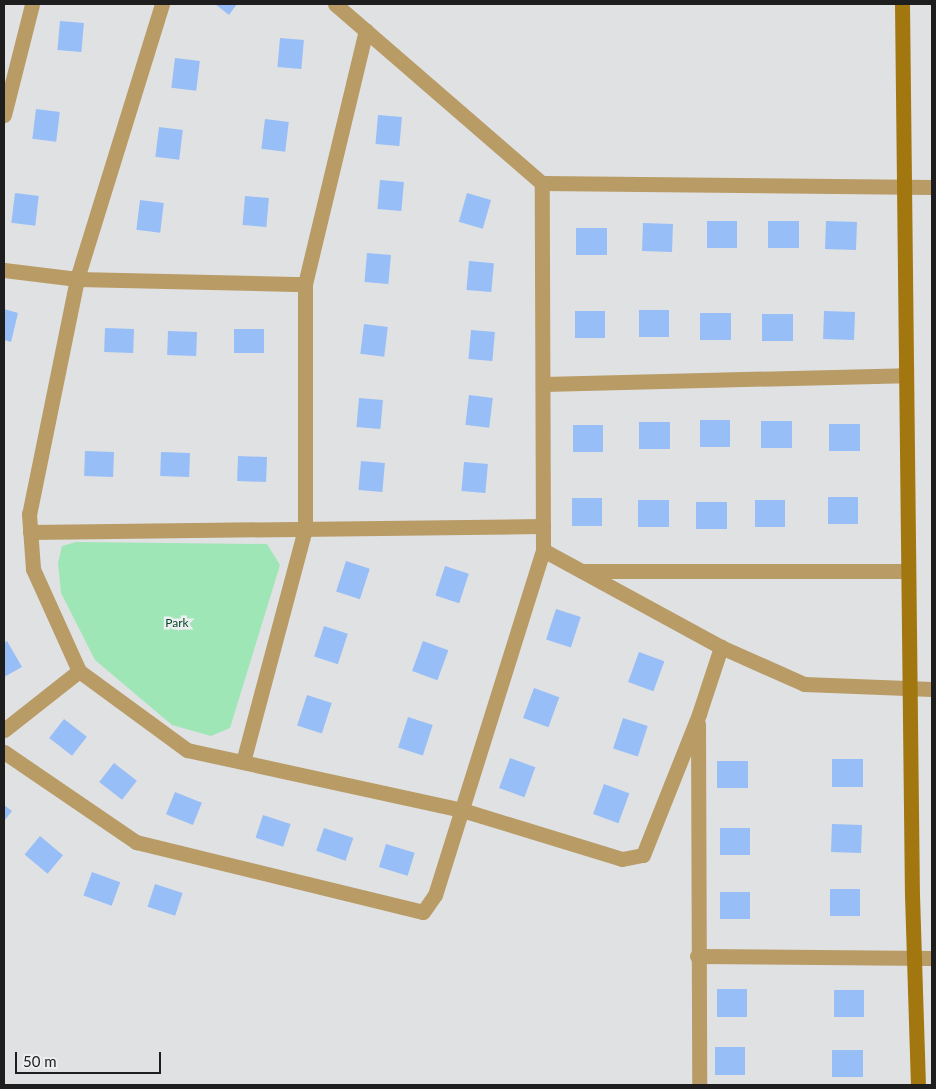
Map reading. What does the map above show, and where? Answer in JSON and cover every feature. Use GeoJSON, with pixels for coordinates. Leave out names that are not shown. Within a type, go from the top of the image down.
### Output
{"type":"FeatureCollection","features":[{"type":"Feature","properties":{"kind":"street"},"geometry":{"type":"LineString","coordinates":[[4,115],[32,4]]}},
{"type":"Feature","properties":{"kind":"street"},"geometry":{"type":"LineString","coordinates":[[162,4],[77,279],[28,514],[33,569],[80,671],[188,750],[462,810],[622,859],[643,855],[698,714],[721,647]]}},
{"type":"Feature","properties":{"kind":"street"},"geometry":{"type":"LineString","coordinates":[[335,4],[542,182],[932,187]]}},
{"type":"Feature","properties":{"kind":"street"},"geometry":{"type":"LineString","coordinates":[[902,4],[908,571],[914,957],[918,1085]]}},
{"type":"Feature","properties":{"kind":"street"},"geometry":{"type":"LineString","coordinates":[[244,762],[305,528],[305,284],[366,30]]}},
{"type":"Feature","properties":{"kind":"street"},"geometry":{"type":"LineString","coordinates":[[4,752],[136,842],[423,912],[435,895],[543,550],[542,182]]}},
{"type":"Feature","properties":{"kind":"street"},"geometry":{"type":"LineString","coordinates":[[4,270],[77,279],[305,284]]}},
{"type":"Feature","properties":{"kind":"street"},"geometry":{"type":"LineString","coordinates":[[543,384],[906,375]]}},
{"type":"Feature","properties":{"kind":"street"},"geometry":{"type":"LineString","coordinates":[[30,532],[543,526]]}},
{"type":"Feature","properties":{"kind":"street"},"geometry":{"type":"LineString","coordinates":[[543,550],[721,647],[804,684],[932,689]]}},
{"type":"Feature","properties":{"kind":"street"},"geometry":{"type":"LineString","coordinates":[[581,571],[908,571]]}},
{"type":"Feature","properties":{"kind":"street"},"geometry":{"type":"LineString","coordinates":[[4,730],[80,671]]}},
{"type":"Feature","properties":{"kind":"street"},"geometry":{"type":"LineString","coordinates":[[698,714],[697,956],[699,1085]]}},
{"type":"Feature","properties":{"kind":"street"},"geometry":{"type":"LineString","coordinates":[[697,956],[932,958]]}},
{"type":"Feature","properties":{"kind":"green space","name":"Park"},"geometry":{"type":"Polygon","coordinates":[[[76,542],[267,544],[280,565],[230,728],[211,736],[172,725],[95,660],[61,593],[58,563],[62,546],[76,542]]]}},
{"type":"Feature","properties":{"kind":"building"},"geometry":{"type":"Polygon","coordinates":[[[215,4],[237,4],[229,15],[215,4]]]}},
{"type":"Feature","properties":{"kind":"building"},"geometry":{"type":"Polygon","coordinates":[[[60,21],[84,23],[81,52],[57,50],[60,21]]]}},
{"type":"Feature","properties":{"kind":"building"},"geometry":{"type":"Polygon","coordinates":[[[280,38],[304,40],[301,69],[277,67],[280,38]]]}},
{"type":"Feature","properties":{"kind":"building"},"geometry":{"type":"Polygon","coordinates":[[[175,58],[200,61],[196,91],[171,88],[175,58]]]}},
{"type":"Feature","properties":{"kind":"building"},"geometry":{"type":"Polygon","coordinates":[[[36,109],[60,112],[56,142],[32,139],[36,109]]]}},
{"type":"Feature","properties":{"kind":"building"},"geometry":{"type":"Polygon","coordinates":[[[378,115],[402,117],[399,146],[375,144],[378,115]]]}},
{"type":"Feature","properties":{"kind":"building"},"geometry":{"type":"Polygon","coordinates":[[[265,119],[289,122],[285,152],[261,149],[265,119]]]}},
{"type":"Feature","properties":{"kind":"building"},"geometry":{"type":"Polygon","coordinates":[[[159,127],[183,130],[179,160],[155,157],[159,127]]]}},
{"type":"Feature","properties":{"kind":"building"},"geometry":{"type":"Polygon","coordinates":[[[380,180],[404,182],[401,211],[377,209],[380,180]]]}},
{"type":"Feature","properties":{"kind":"building"},"geometry":{"type":"Polygon","coordinates":[[[15,193],[39,196],[35,226],[11,223],[15,193]]]}},
{"type":"Feature","properties":{"kind":"building"},"geometry":{"type":"Polygon","coordinates":[[[467,193],[491,200],[483,229],[459,222],[467,193]]]}},
{"type":"Feature","properties":{"kind":"building"},"geometry":{"type":"Polygon","coordinates":[[[245,196],[269,198],[266,227],[242,225],[245,196]]]}},
{"type":"Feature","properties":{"kind":"building"},"geometry":{"type":"Polygon","coordinates":[[[140,200],[164,203],[160,233],[136,230],[140,200]]]}},
{"type":"Feature","properties":{"kind":"building"},"geometry":{"type":"Polygon","coordinates":[[[707,221],[737,221],[737,248],[707,248],[707,221]]]}},
{"type":"Feature","properties":{"kind":"building"},"geometry":{"type":"Polygon","coordinates":[[[768,221],[799,221],[799,248],[768,248],[768,221]]]}},
{"type":"Feature","properties":{"kind":"building"},"geometry":{"type":"Polygon","coordinates":[[[826,221],[857,222],[856,250],[825,249],[826,221]]]}},
{"type":"Feature","properties":{"kind":"building"},"geometry":{"type":"Polygon","coordinates":[[[643,223],[673,224],[672,252],[642,251],[643,223]]]}},
{"type":"Feature","properties":{"kind":"building"},"geometry":{"type":"Polygon","coordinates":[[[576,228],[607,228],[607,255],[576,255],[576,228]]]}},
{"type":"Feature","properties":{"kind":"building"},"geometry":{"type":"Polygon","coordinates":[[[367,253],[391,255],[388,284],[364,282],[367,253]]]}},
{"type":"Feature","properties":{"kind":"building"},"geometry":{"type":"Polygon","coordinates":[[[469,261],[494,263],[491,292],[466,290],[469,261]]]}},
{"type":"Feature","properties":{"kind":"building"},"geometry":{"type":"Polygon","coordinates":[[[4,309],[18,313],[11,342],[4,340],[4,309]]]}},
{"type":"Feature","properties":{"kind":"building"},"geometry":{"type":"Polygon","coordinates":[[[639,310],[669,310],[669,337],[639,337],[639,310]]]}},
{"type":"Feature","properties":{"kind":"building"},"geometry":{"type":"Polygon","coordinates":[[[575,311],[605,311],[605,338],[575,338],[575,311]]]}},
{"type":"Feature","properties":{"kind":"building"},"geometry":{"type":"Polygon","coordinates":[[[824,311],[855,312],[854,340],[823,339],[824,311]]]}},
{"type":"Feature","properties":{"kind":"building"},"geometry":{"type":"Polygon","coordinates":[[[700,313],[731,313],[731,340],[700,340],[700,313]]]}},
{"type":"Feature","properties":{"kind":"building"},"geometry":{"type":"Polygon","coordinates":[[[762,314],[793,314],[793,341],[762,341],[762,314]]]}},
{"type":"Feature","properties":{"kind":"building"},"geometry":{"type":"Polygon","coordinates":[[[364,324],[388,327],[384,357],[360,354],[364,324]]]}},
{"type":"Feature","properties":{"kind":"building"},"geometry":{"type":"Polygon","coordinates":[[[105,328],[134,329],[133,353],[104,352],[105,328]]]}},
{"type":"Feature","properties":{"kind":"building"},"geometry":{"type":"Polygon","coordinates":[[[234,329],[264,329],[264,353],[234,353],[234,329]]]}},
{"type":"Feature","properties":{"kind":"building"},"geometry":{"type":"Polygon","coordinates":[[[471,330],[495,332],[492,361],[468,359],[471,330]]]}},
{"type":"Feature","properties":{"kind":"building"},"geometry":{"type":"Polygon","coordinates":[[[168,331],[197,332],[196,356],[167,355],[168,331]]]}},
{"type":"Feature","properties":{"kind":"building"},"geometry":{"type":"Polygon","coordinates":[[[469,395],[493,398],[489,428],[465,425],[469,395]]]}},
{"type":"Feature","properties":{"kind":"building"},"geometry":{"type":"Polygon","coordinates":[[[359,398],[383,400],[380,429],[356,427],[359,398]]]}},
{"type":"Feature","properties":{"kind":"building"},"geometry":{"type":"Polygon","coordinates":[[[700,420],[730,420],[730,447],[700,447],[700,420]]]}},
{"type":"Feature","properties":{"kind":"building"},"geometry":{"type":"Polygon","coordinates":[[[761,421],[792,421],[792,448],[761,448],[761,421]]]}},
{"type":"Feature","properties":{"kind":"building"},"geometry":{"type":"Polygon","coordinates":[[[639,422],[670,422],[670,449],[639,449],[639,422]]]}},
{"type":"Feature","properties":{"kind":"building"},"geometry":{"type":"Polygon","coordinates":[[[829,424],[860,424],[860,451],[829,451],[829,424]]]}},
{"type":"Feature","properties":{"kind":"building"},"geometry":{"type":"Polygon","coordinates":[[[573,425],[603,425],[603,452],[573,452],[573,425]]]}},
{"type":"Feature","properties":{"kind":"building"},"geometry":{"type":"Polygon","coordinates":[[[85,451],[114,452],[113,477],[84,476],[85,451]]]}},
{"type":"Feature","properties":{"kind":"building"},"geometry":{"type":"Polygon","coordinates":[[[161,452],[190,453],[189,477],[160,476],[161,452]]]}},
{"type":"Feature","properties":{"kind":"building"},"geometry":{"type":"Polygon","coordinates":[[[238,456],[267,457],[266,482],[237,481],[238,456]]]}},
{"type":"Feature","properties":{"kind":"building"},"geometry":{"type":"Polygon","coordinates":[[[361,461],[385,463],[382,492],[358,490],[361,461]]]}},
{"type":"Feature","properties":{"kind":"building"},"geometry":{"type":"Polygon","coordinates":[[[464,462],[488,464],[485,493],[461,491],[464,462]]]}},
{"type":"Feature","properties":{"kind":"building"},"geometry":{"type":"Polygon","coordinates":[[[828,497],[858,497],[858,524],[828,524],[828,497]]]}},
{"type":"Feature","properties":{"kind":"building"},"geometry":{"type":"Polygon","coordinates":[[[572,498],[602,498],[602,526],[572,526],[572,498]]]}},
{"type":"Feature","properties":{"kind":"building"},"geometry":{"type":"Polygon","coordinates":[[[638,500],[669,500],[669,527],[638,527],[638,500]]]}},
{"type":"Feature","properties":{"kind":"building"},"geometry":{"type":"Polygon","coordinates":[[[755,500],[785,500],[785,527],[755,527],[755,500]]]}},
{"type":"Feature","properties":{"kind":"building"},"geometry":{"type":"Polygon","coordinates":[[[696,502],[727,502],[727,529],[696,529],[696,502]]]}},
{"type":"Feature","properties":{"kind":"building"},"geometry":{"type":"Polygon","coordinates":[[[346,561],[370,569],[360,599],[336,591],[346,561]]]}},
{"type":"Feature","properties":{"kind":"building"},"geometry":{"type":"Polygon","coordinates":[[[445,566],[469,574],[459,603],[435,595],[445,566]]]}},
{"type":"Feature","properties":{"kind":"building"},"geometry":{"type":"Polygon","coordinates":[[[556,609],[581,617],[571,647],[546,639],[556,609]]]}},
{"type":"Feature","properties":{"kind":"building"},"geometry":{"type":"Polygon","coordinates":[[[324,626],[348,634],[338,664],[314,656],[324,626]]]}},
{"type":"Feature","properties":{"kind":"building"},"geometry":{"type":"Polygon","coordinates":[[[7,641],[22,667],[4,677],[4,643],[7,641]]]}},
{"type":"Feature","properties":{"kind":"building"},"geometry":{"type":"Polygon","coordinates":[[[423,641],[448,650],[437,680],[412,671],[423,641]]]}},
{"type":"Feature","properties":{"kind":"building"},"geometry":{"type":"Polygon","coordinates":[[[639,652],[664,661],[653,691],[628,682],[639,652]]]}},
{"type":"Feature","properties":{"kind":"building"},"geometry":{"type":"Polygon","coordinates":[[[534,688],[559,697],[548,727],[523,718],[534,688]]]}},
{"type":"Feature","properties":{"kind":"building"},"geometry":{"type":"Polygon","coordinates":[[[307,695],[332,703],[322,733],[297,725],[307,695]]]}},
{"type":"Feature","properties":{"kind":"building"},"geometry":{"type":"Polygon","coordinates":[[[408,717],[433,725],[423,755],[398,747],[408,717]]]}},
{"type":"Feature","properties":{"kind":"building"},"geometry":{"type":"Polygon","coordinates":[[[623,718],[648,726],[638,756],[613,748],[623,718]]]}},
{"type":"Feature","properties":{"kind":"building"},"geometry":{"type":"Polygon","coordinates":[[[64,719],[87,737],[72,756],[49,738],[64,719]]]}},
{"type":"Feature","properties":{"kind":"building"},"geometry":{"type":"Polygon","coordinates":[[[510,758],[535,767],[524,797],[499,788],[510,758]]]}},
{"type":"Feature","properties":{"kind":"building"},"geometry":{"type":"Polygon","coordinates":[[[832,759],[863,759],[863,787],[832,787],[832,759]]]}},
{"type":"Feature","properties":{"kind":"building"},"geometry":{"type":"Polygon","coordinates":[[[717,761],[748,761],[748,788],[717,788],[717,761]]]}},
{"type":"Feature","properties":{"kind":"building"},"geometry":{"type":"Polygon","coordinates":[[[114,763],[137,781],[122,800],[99,782],[114,763]]]}},
{"type":"Feature","properties":{"kind":"building"},"geometry":{"type":"Polygon","coordinates":[[[604,784],[629,793],[618,823],[593,814],[604,784]]]}},
{"type":"Feature","properties":{"kind":"building"},"geometry":{"type":"Polygon","coordinates":[[[175,792],[202,803],[193,825],[166,814],[175,792]]]}},
{"type":"Feature","properties":{"kind":"building"},"geometry":{"type":"Polygon","coordinates":[[[4,805],[12,811],[4,821],[4,805]]]}},
{"type":"Feature","properties":{"kind":"building"},"geometry":{"type":"Polygon","coordinates":[[[263,815],[291,824],[283,847],[256,838],[263,815]]]}},
{"type":"Feature","properties":{"kind":"building"},"geometry":{"type":"Polygon","coordinates":[[[832,824],[862,825],[861,853],[831,852],[832,824]]]}},
{"type":"Feature","properties":{"kind":"building"},"geometry":{"type":"Polygon","coordinates":[[[324,828],[353,838],[345,861],[316,851],[324,828]]]}},
{"type":"Feature","properties":{"kind":"building"},"geometry":{"type":"Polygon","coordinates":[[[720,828],[750,828],[750,855],[720,855],[720,828]]]}},
{"type":"Feature","properties":{"kind":"building"},"geometry":{"type":"Polygon","coordinates":[[[40,836],[63,855],[48,874],[25,854],[40,836]]]}},
{"type":"Feature","properties":{"kind":"building"},"geometry":{"type":"Polygon","coordinates":[[[386,844],[415,853],[408,876],[379,867],[386,844]]]}},
{"type":"Feature","properties":{"kind":"building"},"geometry":{"type":"Polygon","coordinates":[[[92,872],[120,882],[112,906],[83,895],[92,872]]]}},
{"type":"Feature","properties":{"kind":"building"},"geometry":{"type":"Polygon","coordinates":[[[155,884],[183,893],[175,916],[148,907],[155,884]]]}},
{"type":"Feature","properties":{"kind":"building"},"geometry":{"type":"Polygon","coordinates":[[[830,889],[860,889],[860,916],[830,916],[830,889]]]}},
{"type":"Feature","properties":{"kind":"building"},"geometry":{"type":"Polygon","coordinates":[[[720,892],[750,892],[750,919],[720,919],[720,892]]]}},
{"type":"Feature","properties":{"kind":"building"},"geometry":{"type":"Polygon","coordinates":[[[717,989],[747,989],[747,1017],[717,1017],[717,989]]]}},
{"type":"Feature","properties":{"kind":"building"},"geometry":{"type":"Polygon","coordinates":[[[834,990],[864,990],[864,1017],[834,1017],[834,990]]]}},
{"type":"Feature","properties":{"kind":"building"},"geometry":{"type":"Polygon","coordinates":[[[715,1047],[745,1047],[745,1075],[715,1075],[715,1047]]]}},
{"type":"Feature","properties":{"kind":"building"},"geometry":{"type":"Polygon","coordinates":[[[832,1050],[863,1050],[863,1077],[832,1077],[832,1050]]]}}]}
